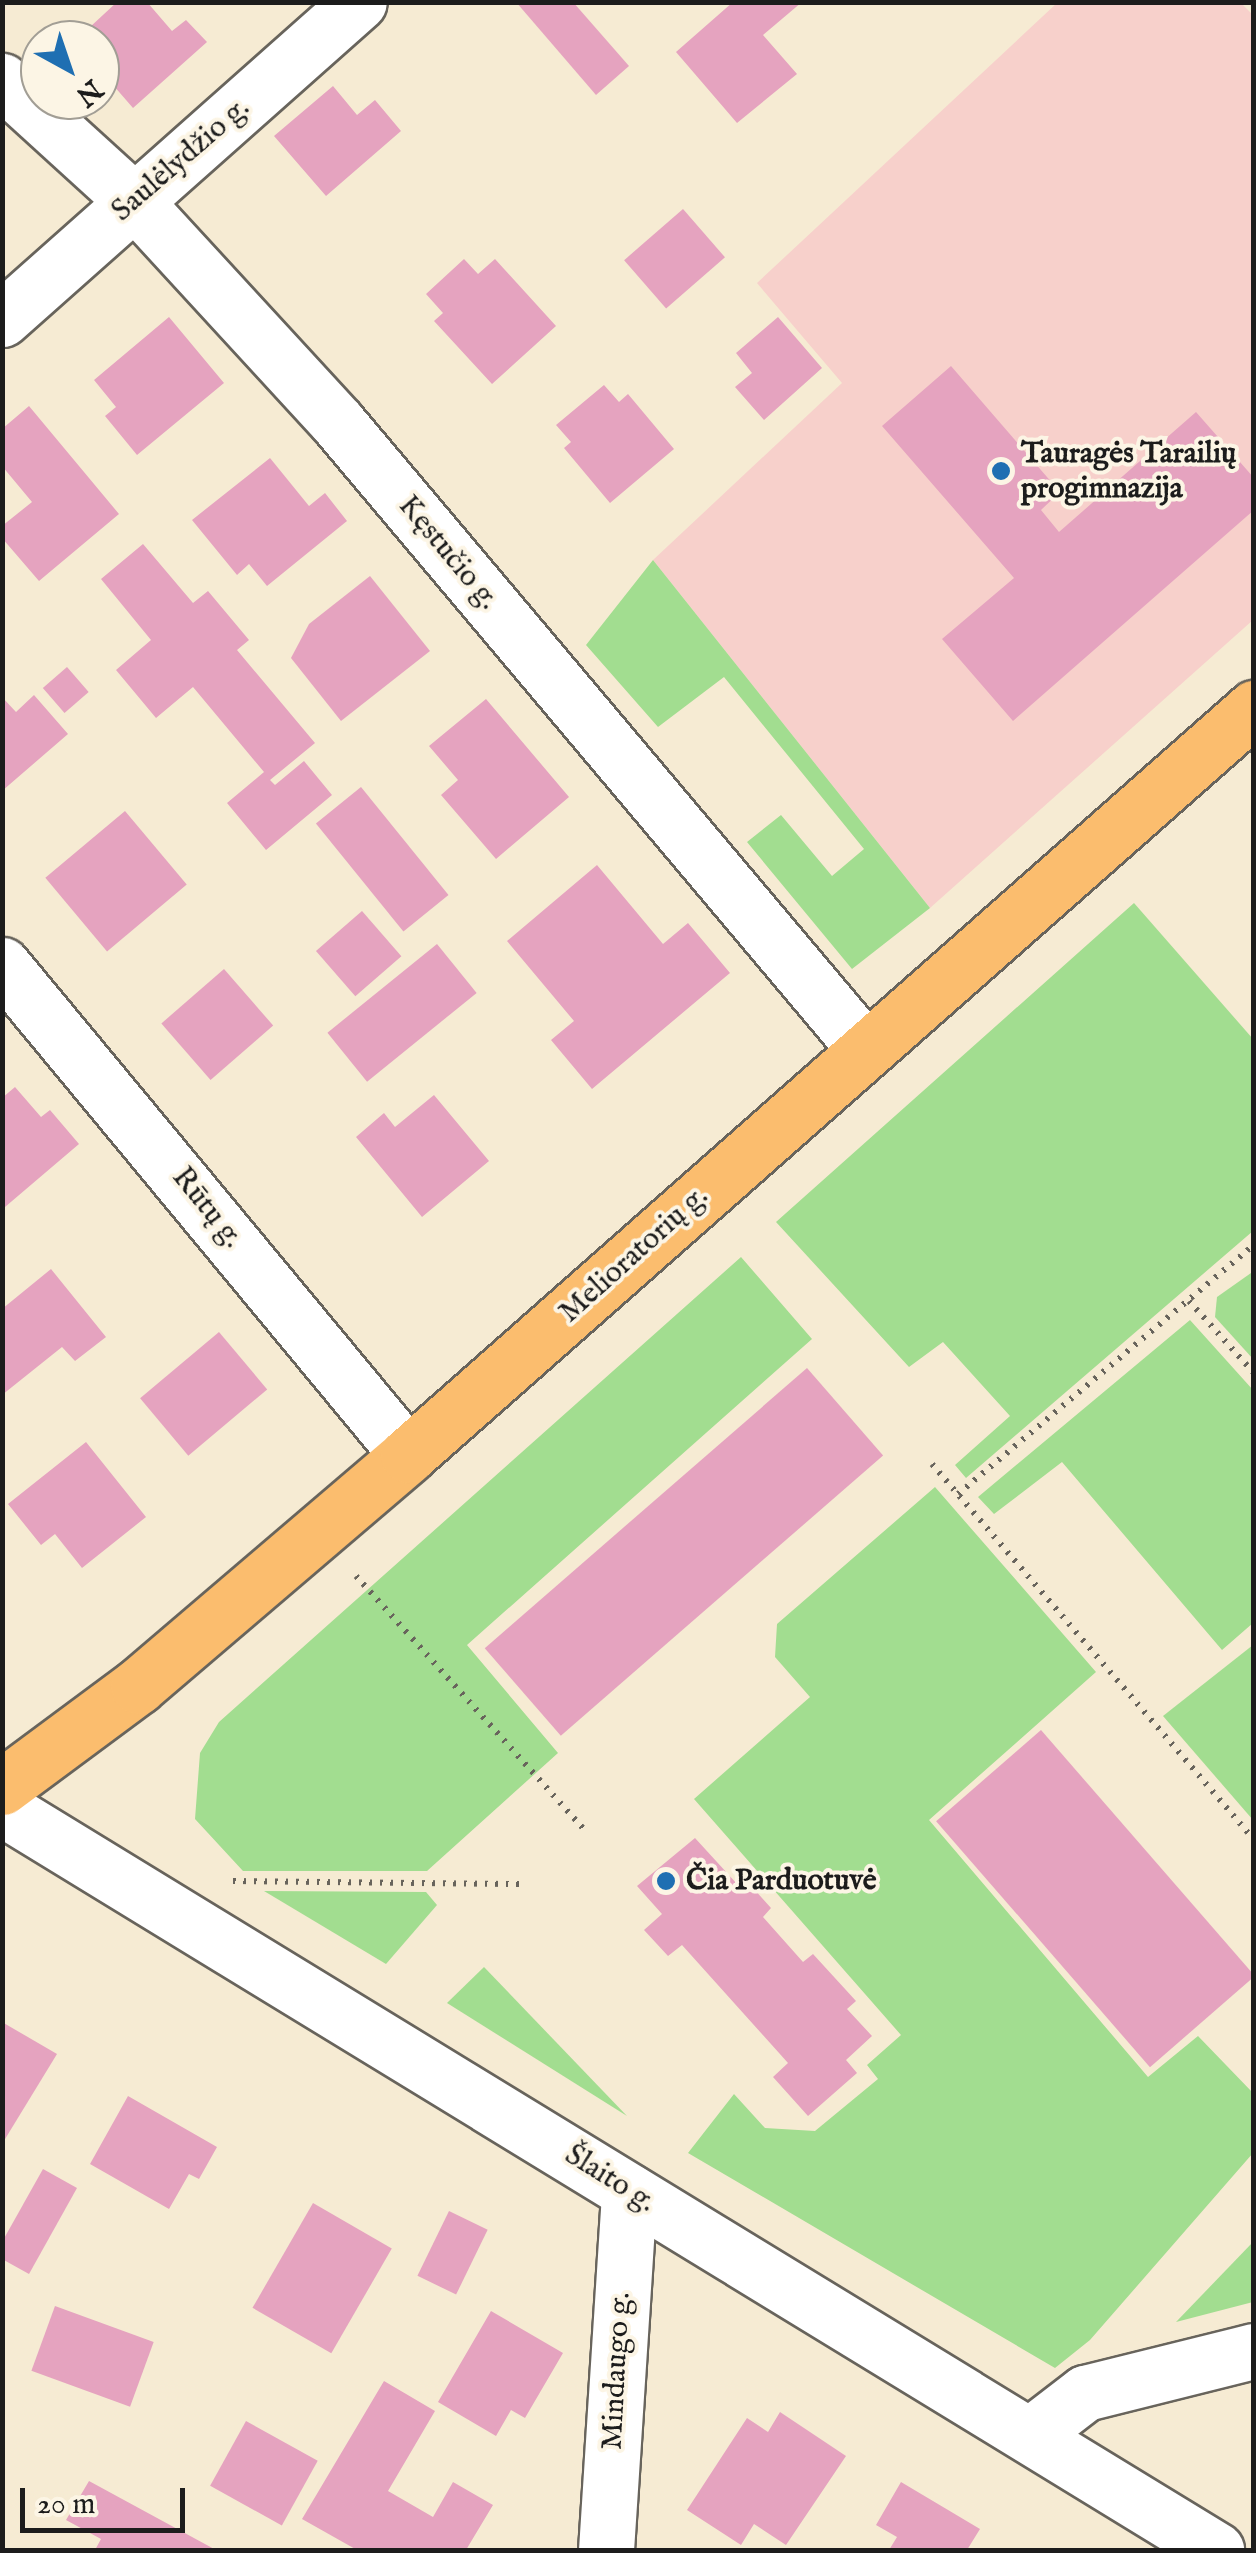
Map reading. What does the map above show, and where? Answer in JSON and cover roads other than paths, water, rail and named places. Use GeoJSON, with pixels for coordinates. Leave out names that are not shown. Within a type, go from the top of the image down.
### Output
{"type":"FeatureCollection","features":[{"type":"Feature","properties":{"kind":"main road","name":"Melioratorių g."},"geometry":{"type":"LineString","coordinates":[[2,1787],[138,1686],[408,1455],[1254,708]]}},
{"type":"Feature","properties":{"kind":"street","name":"Saulėlydžio g."},"geometry":{"type":"LineString","coordinates":[[2,319],[359,2]]}},
{"type":"Feature","properties":{"kind":"street","name":"Kęstučio g."},"geometry":{"type":"LineString","coordinates":[[2,81],[134,201],[338,422],[866,1050]]}},
{"type":"Feature","properties":{"kind":"street","name":"Rūtų g."},"geometry":{"type":"LineString","coordinates":[[2,965],[408,1455]]}},
{"type":"Feature","properties":{"kind":"street","name":"Šlaito g."},"geometry":{"type":"LineString","coordinates":[[2,1808],[629,2192],[1033,2433],[1216,2550]]}},
{"type":"Feature","properties":{"kind":"street","name":"Mindaugo g."},"geometry":{"type":"LineString","coordinates":[[606,2550],[629,2192]]}},
{"type":"Feature","properties":{"kind":"street"},"geometry":{"type":"LineString","coordinates":[[1033,2433],[1085,2394],[1254,2351]]}},
{"type":"Feature","properties":{"kind":"place","name":"Tauragės Tarailių progimnazija"},"geometry":{"type":"Point","coordinates":[1001,471]}},
{"type":"Feature","properties":{"kind":"place","name":"Čia Parduotuvė"},"geometry":{"type":"Point","coordinates":[666,1881]}}]}
